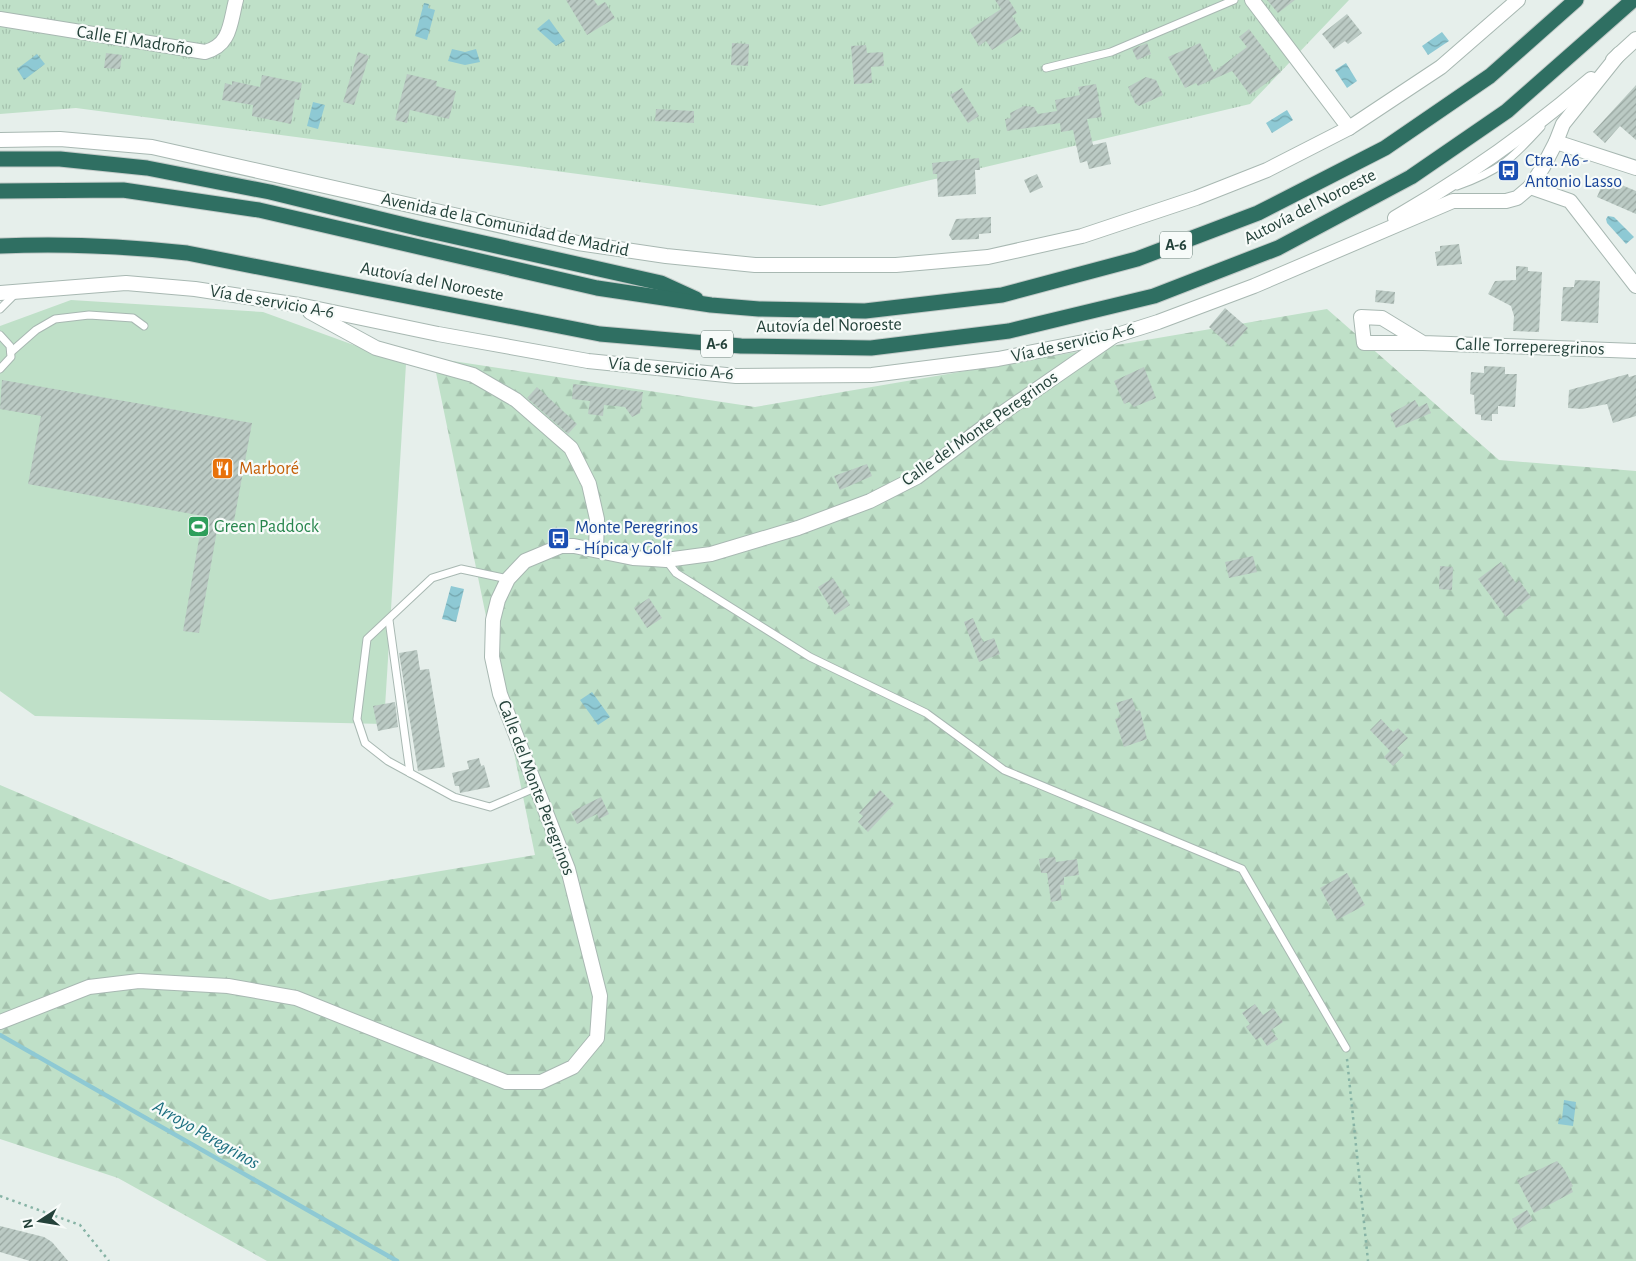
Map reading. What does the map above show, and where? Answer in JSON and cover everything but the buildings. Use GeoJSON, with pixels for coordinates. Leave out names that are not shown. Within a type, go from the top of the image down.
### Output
{"type":"FeatureCollection","features":[{"type":"Feature","properties":{"kind":"highway","name":"Autovía del Noroeste"},"geometry":{"type":"LineString","coordinates":[[0,191],[123,190],[259,210],[597,288],[711,305],[864,311],[1002,294],[1137,259],[1258,213],[1385,148],[1490,76],[1576,0]]}},
{"type":"Feature","properties":{"kind":"highway","name":"Autovía del Noroeste"},"geometry":{"type":"LineString","coordinates":[[0,246],[56,244],[121,246],[187,253],[600,334],[732,346],[871,348],[1009,331],[1154,296],[1286,244],[1411,177],[1506,112],[1633,0]]}},
{"type":"Feature","properties":{"kind":"highway"},"geometry":{"type":"LineString","coordinates":[[0,159],[60,159],[147,168],[270,192],[431,232],[661,282],[711,305]]}},
{"type":"Feature","properties":{"kind":"street","name":"Calle El Madroño"},"geometry":{"type":"LineString","coordinates":[[0,19],[205,52],[216,49],[226,39],[236,0]]}},
{"type":"Feature","properties":{"kind":"street"},"geometry":{"type":"LineString","coordinates":[[1252,0],[1349,128]]}},
{"type":"Feature","properties":{"kind":"street","name":"Avenida de la Comunidad de Madrid"},"geometry":{"type":"LineString","coordinates":[[0,140],[60,139],[152,147],[568,241],[656,254],[755,265],[896,265],[988,257],[1082,236],[1196,198],[1267,170],[1349,128],[1441,67],[1518,0]]}},
{"type":"Feature","properties":{"kind":"street"},"geometry":{"type":"LineString","coordinates":[[1331,254],[1442,191],[1559,107],[1636,39]]}},
{"type":"Feature","properties":{"kind":"street"},"geometry":{"type":"LineString","coordinates":[[1331,254],[1453,201],[1506,201],[1517,198],[1530,187],[1556,142],[1563,124],[1619,54]]}},
{"type":"Feature","properties":{"kind":"street"},"geometry":{"type":"LineString","coordinates":[[1556,142],[1636,168]]}},
{"type":"Feature","properties":{"kind":"street"},"geometry":{"type":"LineString","coordinates":[[1530,187],[1570,200],[1636,286]]}},
{"type":"Feature","properties":{"kind":"street","name":"Vía de servicio A-6"},"geometry":{"type":"LineString","coordinates":[[0,293],[126,283],[195,289],[299,306],[438,334],[588,361],[736,376],[872,375],[998,360],[1114,336],[1254,286],[1331,254]]}},
{"type":"Feature","properties":{"kind":"street"},"geometry":{"type":"LineString","coordinates":[[299,306],[376,348],[473,375],[516,400],[571,448],[589,484],[597,519],[596,550]]}},
{"type":"Feature","properties":{"kind":"street","name":"Calle del Monte Peregrinos"},"geometry":{"type":"LineString","coordinates":[[0,1022],[90,987],[139,981],[228,986],[296,998],[506,1082],[541,1082],[574,1067],[597,1038],[600,996],[568,869],[500,694],[492,658],[493,620],[498,600],[508,579],[524,561],[545,551],[574,546],[633,558],[666,560],[710,554],[798,528],[870,501],[916,477],[1001,414],[1114,336]]}},
{"type":"Feature","properties":{"kind":"street","name":"Calle Torreperegrinos"},"geometry":{"type":"LineString","coordinates":[[1423,343],[1636,351]]}},
{"type":"Feature","properties":{"kind":"lane"},"geometry":{"type":"LineString","coordinates":[[1046,68],[1111,52],[1234,0]]}},
{"type":"Feature","properties":{"kind":"lane"},"geometry":{"type":"LineString","coordinates":[[0,309],[18,291]]}},
{"type":"Feature","properties":{"kind":"lane"},"geometry":{"type":"LineString","coordinates":[[11,352],[36,330],[55,320],[89,315],[133,318],[144,326]]}},
{"type":"Feature","properties":{"kind":"lane"},"geometry":{"type":"LineString","coordinates":[[0,335],[10,346],[12,357],[0,369]]}},
{"type":"Feature","properties":{"kind":"lane"},"geometry":{"type":"LineString","coordinates":[[666,560],[676,573],[810,657],[926,713],[1004,770],[1242,869],[1346,1048]]}},
{"type":"Feature","properties":{"kind":"lane"},"geometry":{"type":"LineString","coordinates":[[508,579],[461,569],[432,578],[367,639],[357,718],[366,744],[388,761],[454,797],[490,807],[537,787]]}},
{"type":"Feature","properties":{"kind":"lane"},"geometry":{"type":"LineString","coordinates":[[389,620],[410,772]]}},
{"type":"Feature","properties":{"kind":"path"},"geometry":{"type":"LineString","coordinates":[[1346,1048],[1368,1261]]}},
{"type":"Feature","properties":{"kind":"path"},"geometry":{"type":"LineString","coordinates":[[0,1196],[80,1225],[109,1261]]}},
{"type":"Feature","properties":{"kind":"green space"},"geometry":{"type":"Polygon","coordinates":[[[0,0],[1349,0],[1250,104],[821,206],[76,108],[0,114],[0,0]]]}},
{"type":"Feature","properties":{"kind":"green space","name":"Green Paddock"},"geometry":{"type":"Polygon","coordinates":[[[71,300],[263,312],[406,364],[384,724],[35,716],[0,691],[0,326],[71,300]]]}},
{"type":"Feature","properties":{"kind":"green space"},"geometry":{"type":"Polygon","coordinates":[[[1327,309],[1499,460],[1636,471],[1636,1261],[267,1261],[118,1178],[0,1139],[0,785],[270,900],[535,855],[433,358],[755,407],[1327,309]]]}},
{"type":"Feature","properties":{"kind":"water"},"geometry":{"type":"Polygon","coordinates":[[[424,3],[429,4],[428,8],[435,10],[427,40],[415,36],[424,3]]]}},
{"type":"Feature","properties":{"kind":"water"},"geometry":{"type":"Polygon","coordinates":[[[549,19],[565,41],[556,46],[537,29],[549,19]]]}},
{"type":"Feature","properties":{"kind":"water"},"geometry":{"type":"Polygon","coordinates":[[[1442,32],[1449,41],[1428,55],[1422,46],[1442,32]]]}},
{"type":"Feature","properties":{"kind":"water"},"geometry":{"type":"Polygon","coordinates":[[[452,49],[465,52],[476,49],[480,62],[465,65],[448,61],[452,49]]]}},
{"type":"Feature","properties":{"kind":"water"},"geometry":{"type":"Polygon","coordinates":[[[37,54],[45,64],[24,80],[17,69],[37,54]]]}},
{"type":"Feature","properties":{"kind":"water"},"geometry":{"type":"Polygon","coordinates":[[[1346,63],[1357,81],[1347,88],[1335,70],[1346,63]]]}},
{"type":"Feature","properties":{"kind":"water"},"geometry":{"type":"Polygon","coordinates":[[[313,102],[325,105],[318,129],[307,126],[313,102]]]}},
{"type":"Feature","properties":{"kind":"water"},"geometry":{"type":"Polygon","coordinates":[[[1287,110],[1293,120],[1272,133],[1266,123],[1287,110]]]}},
{"type":"Feature","properties":{"kind":"water"},"geometry":{"type":"Polygon","coordinates":[[[1608,216],[1614,217],[1634,237],[1626,244],[1607,223],[1606,219],[1608,216]]]}},
{"type":"Feature","properties":{"kind":"water"},"geometry":{"type":"Polygon","coordinates":[[[451,586],[464,589],[456,622],[442,619],[451,586]]]}},
{"type":"Feature","properties":{"kind":"water"},"geometry":{"type":"Polygon","coordinates":[[[592,692],[610,717],[598,725],[580,700],[592,692]]]}},
{"type":"Feature","properties":{"kind":"water"},"geometry":{"type":"Polygon","coordinates":[[[1564,1100],[1576,1102],[1573,1126],[1558,1124],[1559,1118],[1562,1119],[1564,1100]]]}},
{"type":"Feature","properties":{"kind":"waterway","name":"Arroyo Peregrinos"},"geometry":{"type":"LineString","coordinates":[[0,1035],[397,1261]]}},
{"type":"Feature","properties":{"kind":"place","name":"Ctra. A6 - Antonio Lasso"},"geometry":{"type":"Point","coordinates":[1509,171]}},
{"type":"Feature","properties":{"kind":"place","name":"Marboré"},"geometry":{"type":"Point","coordinates":[223,469]}},
{"type":"Feature","properties":{"kind":"place","name":"Green Paddock"},"geometry":{"type":"Point","coordinates":[198,527]}},
{"type":"Feature","properties":{"kind":"place","name":"Monte Peregrinos - Hípica y Golf"},"geometry":{"type":"Point","coordinates":[559,538]}}]}
